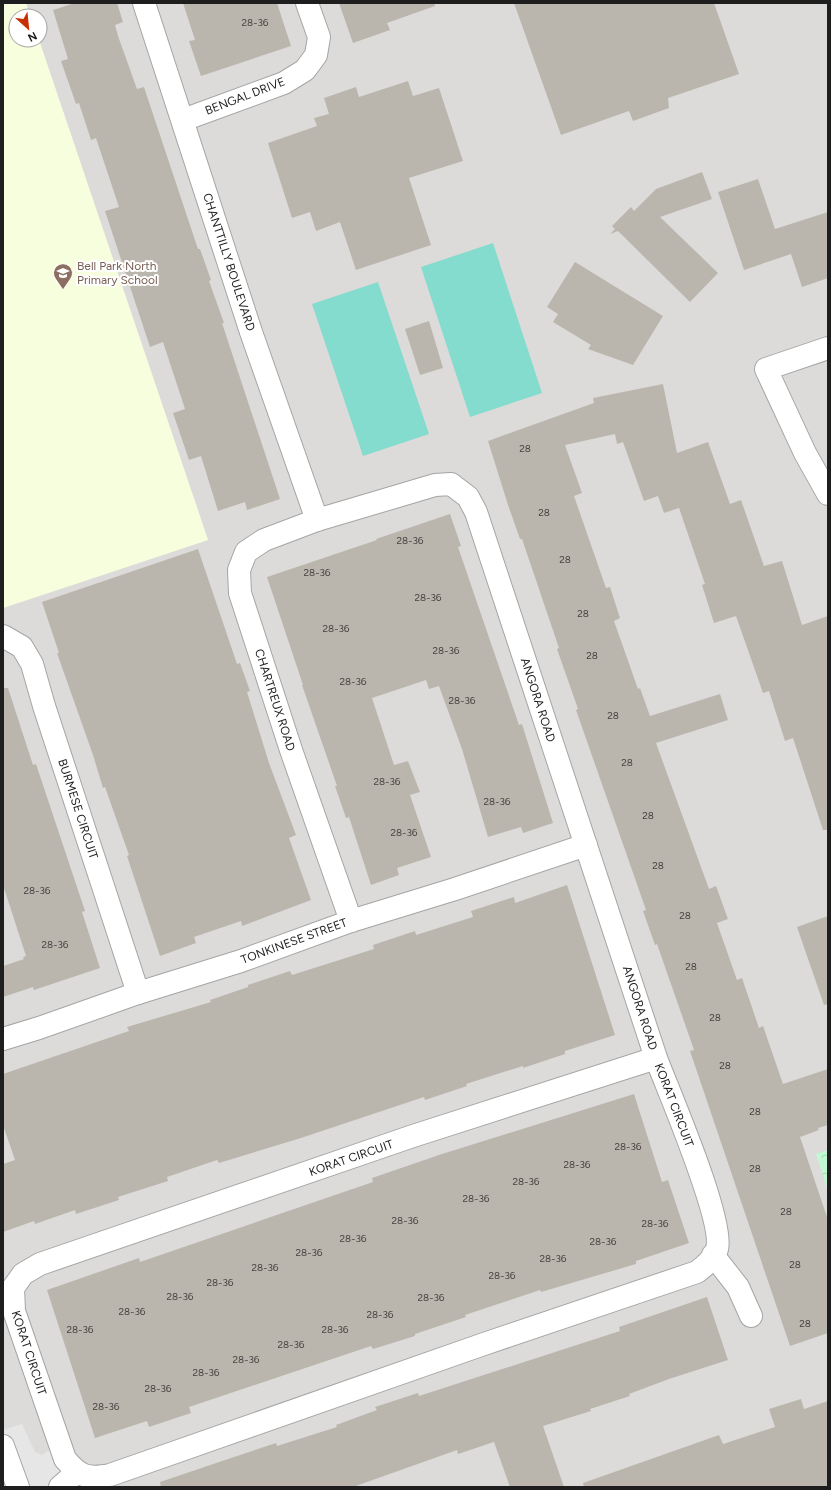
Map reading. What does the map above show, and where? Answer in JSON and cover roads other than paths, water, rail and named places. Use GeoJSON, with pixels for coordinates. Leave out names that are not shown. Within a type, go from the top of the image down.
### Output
{"type":"FeatureCollection","features":[{"type":"Feature","properties":{"kind":"street","name":"CHANTTILLY BOULEVARD"},"geometry":{"type":"LineString","coordinates":[[144,3],[252,332],[317,520]]}},
{"type":"Feature","properties":{"kind":"street","name":"BENGAL DRIVE"},"geometry":{"type":"LineString","coordinates":[[183,120],[284,83],[305,70],[316,55],[319,37],[307,3]]}},
{"type":"Feature","properties":{"kind":"street"},"geometry":{"type":"LineString","coordinates":[[828,348],[766,369],[805,453],[828,494]]}},
{"type":"Feature","properties":{"kind":"street","name":"ANGORA ROAD"},"geometry":{"type":"LineString","coordinates":[[317,520],[435,485],[451,484],[468,497],[476,512],[656,1058]]}},
{"type":"Feature","properties":{"kind":"street","name":"CHARTREUX ROAD"},"geometry":{"type":"LineString","coordinates":[[317,520],[264,540],[246,552],[239,570],[240,593],[291,750],[351,921]]}},
{"type":"Feature","properties":{"kind":"street","name":"BURMESE CIRCUIT"},"geometry":{"type":"LineString","coordinates":[[3,636],[22,647],[32,664],[44,706],[138,993]]}},
{"type":"Feature","properties":{"kind":"street","name":"TONKINESE STREET"},"geometry":{"type":"LineString","coordinates":[[3,1039],[40,1028],[138,993],[241,961],[351,921],[455,890],[586,845]]}},
{"type":"Feature","properties":{"kind":"street","name":"KORAT CIRCUIT"},"geometry":{"type":"LineString","coordinates":[[656,1058],[688,1140],[711,1205],[717,1234],[717,1249],[713,1255],[708,1263],[697,1272],[476,1346],[110,1475],[94,1478],[76,1473],[65,1459],[14,1311],[8,1286],[23,1274],[40,1264],[413,1136],[656,1058]]}},
{"type":"Feature","properties":{"kind":"street"},"geometry":{"type":"LineString","coordinates":[[713,1255],[738,1287],[751,1316]]}},
{"type":"Feature","properties":{"kind":"street"},"geometry":{"type":"LineString","coordinates":[[3,1446],[18,1487]]}},
{"type":"Feature","properties":{"kind":"street"},"geometry":{"type":"LineString","coordinates":[[60,1487],[76,1473]]}},
{"type":"Feature","properties":{"kind":"place","name":"Bell Park North Primary School"},"geometry":{"type":"Point","coordinates":[63,290]}}]}
